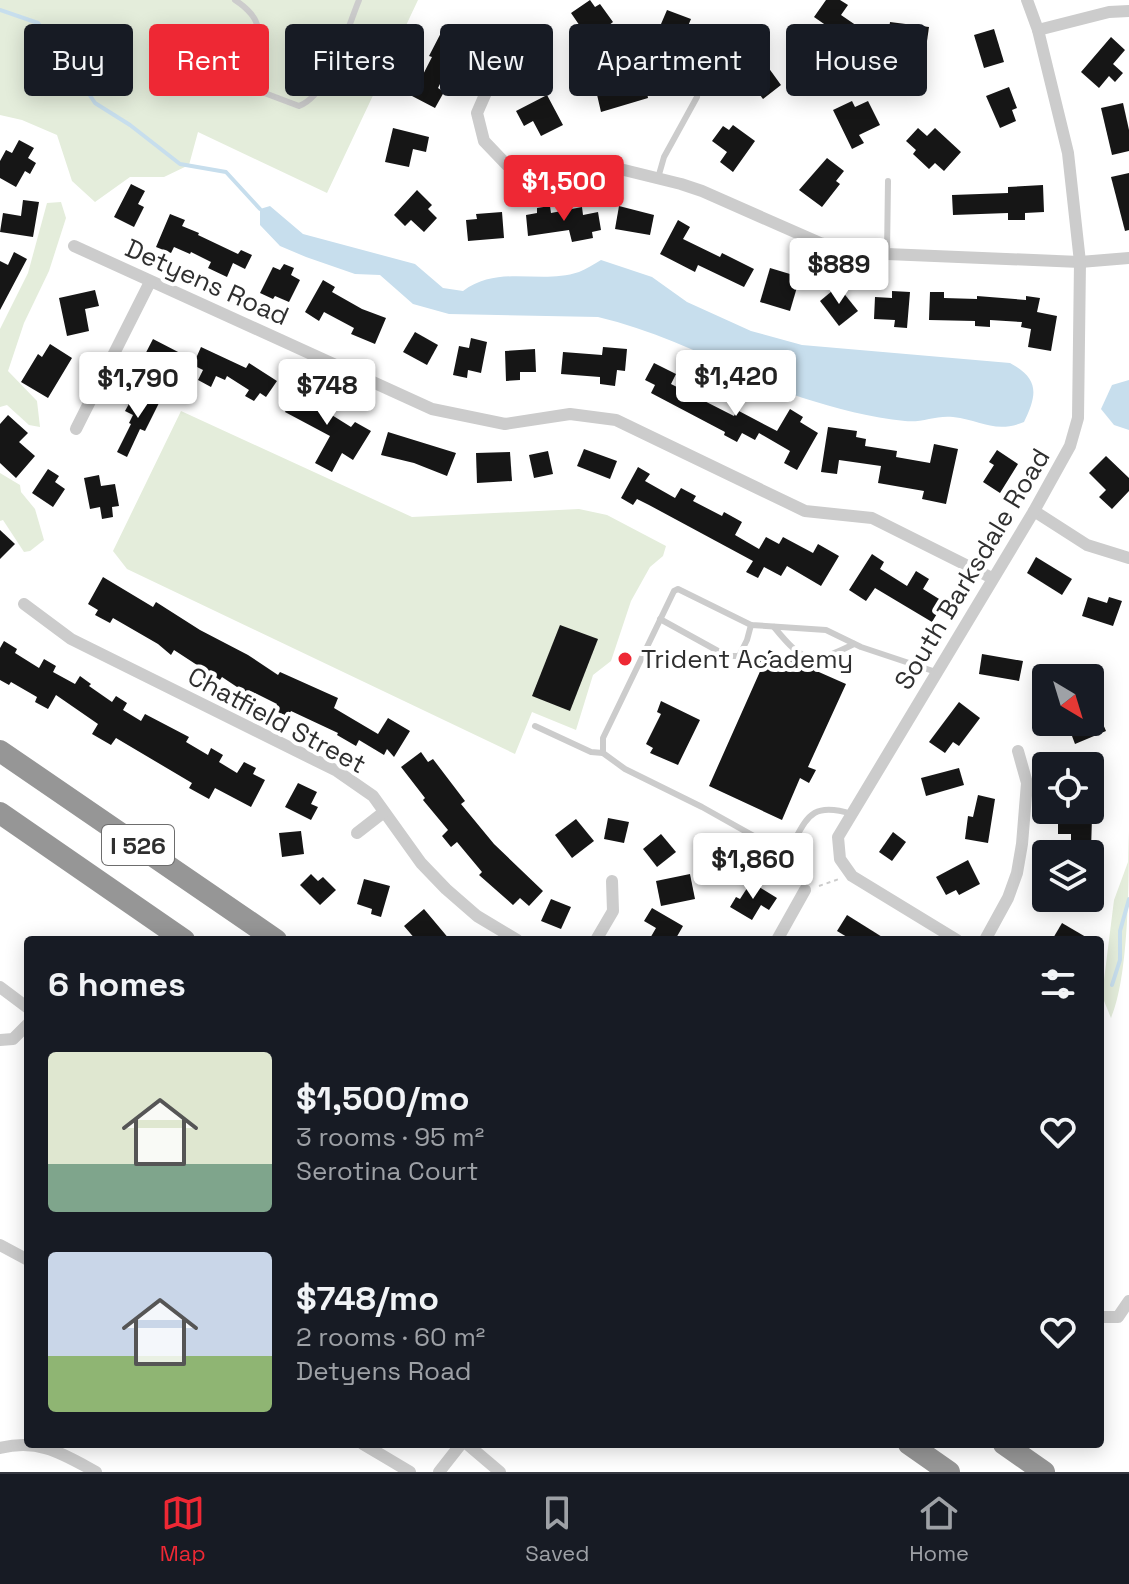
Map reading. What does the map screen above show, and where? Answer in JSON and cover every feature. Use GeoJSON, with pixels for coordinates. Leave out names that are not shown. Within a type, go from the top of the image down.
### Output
{"type":"FeatureCollection","features":[{"type":"Feature","properties":{"kind":"highway","name":"I 526"},"geometry":{"type":"LineString","coordinates":[[0,751],[270,936]]}},
{"type":"Feature","properties":{"kind":"highway","name":"I 526"},"geometry":{"type":"LineString","coordinates":[[0,813],[178,936]]}},
{"type":"Feature","properties":{"kind":"highway"},"geometry":{"type":"LineString","coordinates":[[915,1448],[949,1472]]}},
{"type":"Feature","properties":{"kind":"highway"},"geometry":{"type":"LineString","coordinates":[[1010,1448],[1044,1472]]}},
{"type":"Feature","properties":{"kind":"street","name":"South Barksdale Road"},"geometry":{"type":"LineString","coordinates":[[852,876],[840,859],[838,837],[1034,511],[1070,446],[1078,418],[1080,262],[1068,153],[1038,30],[1027,0]]}},
{"type":"Feature","properties":{"kind":"street"},"geometry":{"type":"LineString","coordinates":[[1038,30],[1109,12],[1129,11]]}},
{"type":"Feature","properties":{"kind":"street"},"geometry":{"type":"LineString","coordinates":[[484,96],[477,113],[484,141],[507,165],[541,172],[565,168],[616,168],[658,178],[702,191],[820,243],[863,253],[1080,262],[1129,258]]}},
{"type":"Feature","properties":{"kind":"street","name":"Detyens Road"},"geometry":{"type":"LineString","coordinates":[[74,246],[432,409],[505,424],[570,414],[616,420],[805,511],[872,518],[992,578]]}},
{"type":"Feature","properties":{"kind":"street"},"geometry":{"type":"LineString","coordinates":[[76,429],[150,282]]}},
{"type":"Feature","properties":{"kind":"street"},"geometry":{"type":"LineString","coordinates":[[1034,511],[1087,545],[1129,558]]}},
{"type":"Feature","properties":{"kind":"street","name":"Chatfield Street"},"geometry":{"type":"LineString","coordinates":[[24,604],[71,639],[337,771],[373,796],[421,863],[446,889],[477,916],[510,936]]}},
{"type":"Feature","properties":{"kind":"street"},"geometry":{"type":"LineString","coordinates":[[987,936],[1008,898],[1017,873],[1022,844],[1027,783],[1018,751]]}},
{"type":"Feature","properties":{"kind":"street"},"geometry":{"type":"LineString","coordinates":[[357,833],[384,812]]}},
{"type":"Feature","properties":{"kind":"street"},"geometry":{"type":"LineString","coordinates":[[852,876],[950,936]]}},
{"type":"Feature","properties":{"kind":"street"},"geometry":{"type":"LineString","coordinates":[[598,936],[613,911],[612,881]]}},
{"type":"Feature","properties":{"kind":"street"},"geometry":{"type":"LineString","coordinates":[[779,936],[805,890]]}},
{"type":"Feature","properties":{"kind":"street"},"geometry":{"type":"LineString","coordinates":[[2,994],[24,1006]]}},
{"type":"Feature","properties":{"kind":"street"},"geometry":{"type":"LineString","coordinates":[[0,1040],[13,1039],[24,1028]]}},
{"type":"Feature","properties":{"kind":"street"},"geometry":{"type":"LineString","coordinates":[[0,1245],[24,1258]]}},
{"type":"Feature","properties":{"kind":"street"},"geometry":{"type":"LineString","coordinates":[[1104,1317],[1118,1317],[1129,1301]]}},
{"type":"Feature","properties":{"kind":"street"},"geometry":{"type":"LineString","coordinates":[[0,1448],[24,1444]]}},
{"type":"Feature","properties":{"kind":"street"},"geometry":{"type":"LineString","coordinates":[[49,1448],[96,1472]]}},
{"type":"Feature","properties":{"kind":"street"},"geometry":{"type":"LineString","coordinates":[[370,1448],[410,1472]]}},
{"type":"Feature","properties":{"kind":"street"},"geometry":{"type":"LineString","coordinates":[[439,1472],[458,1448]]}},
{"type":"Feature","properties":{"kind":"street"},"geometry":{"type":"LineString","coordinates":[[472,1448],[500,1472]]}},
{"type":"Feature","properties":{"kind":"lane"},"geometry":{"type":"LineString","coordinates":[[235,0],[256,17],[259,25],[259,34],[246,69],[248,84],[299,106],[308,103],[323,87],[359,0]]}},
{"type":"Feature","properties":{"kind":"lane"},"geometry":{"type":"LineString","coordinates":[[658,178],[664,157],[697,97]]}},
{"type":"Feature","properties":{"kind":"lane"},"geometry":{"type":"LineString","coordinates":[[887,254],[888,181]]}},
{"type":"Feature","properties":{"kind":"lane"},"geometry":{"type":"LineString","coordinates":[[603,753],[603,738],[674,591],[678,589],[751,625],[826,630],[854,644],[936,672]]}},
{"type":"Feature","properties":{"kind":"lane"},"geometry":{"type":"LineString","coordinates":[[660,619],[727,656],[739,656],[751,625]]}},
{"type":"Feature","properties":{"kind":"lane"},"geometry":{"type":"LineString","coordinates":[[774,627],[793,650],[811,659],[827,658],[854,644]]}},
{"type":"Feature","properties":{"kind":"lane"},"geometry":{"type":"LineString","coordinates":[[535,726],[591,752],[603,753],[625,769],[702,807],[786,855],[800,868],[805,890]]}},
{"type":"Feature","properties":{"kind":"lane"},"geometry":{"type":"LineString","coordinates":[[786,855],[808,818],[820,809],[852,814]]}},
{"type":"Feature","properties":{"kind":"path"},"geometry":{"type":"LineString","coordinates":[[805,890],[852,876]]}},
{"type":"Feature","properties":{"kind":"green space"},"geometry":{"type":"Polygon","coordinates":[[[0,0],[418,0],[407,24],[285,24],[285,96],[373,96],[327,193],[198,132],[189,165],[164,177],[130,177],[95,202],[72,181],[57,135],[22,120],[0,115],[0,0]]]}},
{"type":"Feature","properties":{"kind":"green space"},"geometry":{"type":"Polygon","coordinates":[[[61,202],[66,218],[49,271],[24,323],[8,371],[37,401],[40,427],[29,425],[7,405],[0,407],[0,329],[28,273],[47,203],[61,202]]]}},
{"type":"Feature","properties":{"kind":"green space"},"geometry":{"type":"Polygon","coordinates":[[[181,411],[412,517],[579,509],[607,515],[666,546],[663,556],[650,567],[631,601],[611,661],[593,675],[576,730],[532,712],[515,754],[127,569],[113,551],[181,411]]]}},
{"type":"Feature","properties":{"kind":"green space"},"geometry":{"type":"Polygon","coordinates":[[[0,473],[20,485],[21,492],[35,509],[44,540],[30,551],[24,552],[3,520],[0,521],[0,473]]]}},
{"type":"Feature","properties":{"kind":"green space"},"geometry":{"type":"Polygon","coordinates":[[[1129,830],[1128,901],[1125,954],[1111,1018],[1104,1001],[1104,980],[1114,900],[1128,862],[1129,830]]]}},
{"type":"Feature","properties":{"kind":"water"},"geometry":{"type":"Polygon","coordinates":[[[270,206],[303,234],[415,264],[443,288],[463,291],[491,278],[564,275],[579,272],[601,260],[652,277],[687,302],[751,331],[802,345],[1010,363],[1027,375],[1031,382],[1032,404],[1024,422],[1005,427],[953,417],[892,420],[796,396],[674,342],[598,317],[449,314],[413,304],[380,275],[355,274],[280,246],[260,225],[260,209],[270,206]]]}},
{"type":"Feature","properties":{"kind":"water"},"geometry":{"type":"Polygon","coordinates":[[[1129,380],[1129,430],[1114,425],[1101,409],[1112,385],[1129,380]]]}},
{"type":"Feature","properties":{"kind":"building"},"geometry":{"type":"Polygon","coordinates":[[[590,0],[595,7],[600,4],[613,22],[579,24],[571,13],[590,0]]]}},
{"type":"Feature","properties":{"kind":"building"},"geometry":{"type":"Polygon","coordinates":[[[826,0],[840,0],[848,5],[841,15],[854,24],[824,24],[814,17],[826,0]]]}},
{"type":"Feature","properties":{"kind":"building"},"geometry":{"type":"Polygon","coordinates":[[[667,10],[691,19],[689,24],[661,24],[667,10]]]}},
{"type":"Feature","properties":{"kind":"building"},"geometry":{"type":"Polygon","coordinates":[[[994,29],[1004,62],[984,68],[974,35],[994,29]]]}},
{"type":"Feature","properties":{"kind":"building"},"geometry":{"type":"Polygon","coordinates":[[[440,35],[438,88],[442,96],[435,108],[412,96],[424,96],[424,73],[432,57],[429,56],[440,35]]]}},
{"type":"Feature","properties":{"kind":"building"},"geometry":{"type":"Polygon","coordinates":[[[1111,37],[1125,50],[1113,64],[1123,73],[1115,82],[1109,76],[1099,88],[1081,72],[1111,37]]]}},
{"type":"Feature","properties":{"kind":"building"},"geometry":{"type":"Polygon","coordinates":[[[770,70],[781,85],[770,94],[770,70]]]}},
{"type":"Feature","properties":{"kind":"building"},"geometry":{"type":"Polygon","coordinates":[[[1009,87],[1017,108],[1012,110],[1016,121],[1000,128],[986,96],[1009,87]]]}},
{"type":"Feature","properties":{"kind":"building"},"geometry":{"type":"Polygon","coordinates":[[[548,96],[563,125],[541,136],[533,121],[524,126],[516,111],[548,96]]]}},
{"type":"Feature","properties":{"kind":"building"},"geometry":{"type":"Polygon","coordinates":[[[597,96],[648,96],[648,98],[601,112],[597,96]]]}},
{"type":"Feature","properties":{"kind":"building"},"geometry":{"type":"Polygon","coordinates":[[[852,101],[855,107],[868,101],[880,125],[859,135],[864,143],[852,149],[833,110],[852,101]]]}},
{"type":"Feature","properties":{"kind":"building"},"geometry":{"type":"Polygon","coordinates":[[[1123,103],[1129,130],[1129,151],[1112,155],[1101,108],[1123,103]]]}},
{"type":"Feature","properties":{"kind":"building"},"geometry":{"type":"Polygon","coordinates":[[[733,125],[755,141],[733,172],[720,162],[727,152],[712,141],[723,126],[729,130],[733,125]]]}},
{"type":"Feature","properties":{"kind":"building"},"geometry":{"type":"Polygon","coordinates":[[[393,128],[429,137],[426,152],[413,149],[409,167],[385,162],[393,128]]]}},
{"type":"Feature","properties":{"kind":"building"},"geometry":{"type":"Polygon","coordinates":[[[918,128],[927,136],[935,128],[961,152],[944,171],[935,163],[929,169],[913,154],[916,150],[906,141],[918,128]]]}},
{"type":"Feature","properties":{"kind":"building"},"geometry":{"type":"Polygon","coordinates":[[[19,140],[34,148],[28,158],[36,163],[30,174],[25,171],[16,187],[0,178],[0,161],[6,150],[12,153],[19,140]]]}},
{"type":"Feature","properties":{"kind":"building"},"geometry":{"type":"Polygon","coordinates":[[[827,158],[844,171],[836,181],[840,184],[822,207],[799,190],[827,158]]]}},
{"type":"Feature","properties":{"kind":"building"},"geometry":{"type":"Polygon","coordinates":[[[1129,173],[1129,230],[1125,231],[1111,177],[1129,173]]]}},
{"type":"Feature","properties":{"kind":"building"},"geometry":{"type":"Polygon","coordinates":[[[131,184],[145,191],[138,204],[144,207],[134,227],[114,217],[131,184]]]}},
{"type":"Feature","properties":{"kind":"building"},"geometry":{"type":"Polygon","coordinates":[[[1043,185],[1044,212],[1025,213],[1025,220],[1008,220],[1008,213],[953,215],[952,195],[1008,193],[1008,187],[1043,185]]]}},
{"type":"Feature","properties":{"kind":"building"},"geometry":{"type":"Polygon","coordinates":[[[417,190],[432,205],[428,209],[437,218],[424,232],[411,220],[405,226],[394,215],[417,190]]]}},
{"type":"Feature","properties":{"kind":"building"},"geometry":{"type":"Polygon","coordinates":[[[23,200],[39,202],[33,237],[0,232],[3,213],[21,216],[23,200]]]}},
{"type":"Feature","properties":{"kind":"building"},"geometry":{"type":"Polygon","coordinates":[[[550,206],[551,213],[582,207],[583,215],[598,212],[601,230],[592,232],[593,238],[572,242],[569,230],[528,236],[526,215],[537,213],[537,208],[550,206]]]}},
{"type":"Feature","properties":{"kind":"building"},"geometry":{"type":"Polygon","coordinates":[[[619,206],[654,215],[650,235],[615,229],[619,206]]]}},
{"type":"Feature","properties":{"kind":"building"},"geometry":{"type":"Polygon","coordinates":[[[502,212],[504,238],[468,241],[466,220],[477,219],[476,214],[502,212]]]}},
{"type":"Feature","properties":{"kind":"building"},"geometry":{"type":"Polygon","coordinates":[[[170,214],[185,220],[182,226],[198,235],[238,254],[241,250],[252,255],[245,269],[233,263],[227,277],[208,268],[211,262],[191,252],[174,247],[171,253],[156,247],[170,214]]]}},
{"type":"Feature","properties":{"kind":"building"},"geometry":{"type":"Polygon","coordinates":[[[678,220],[690,227],[683,239],[754,269],[744,287],[698,265],[695,272],[660,254],[678,220]]]}},
{"type":"Feature","properties":{"kind":"building"},"geometry":{"type":"Polygon","coordinates":[[[14,252],[27,259],[0,310],[0,261],[8,265],[14,252]]]}},
{"type":"Feature","properties":{"kind":"building"},"geometry":{"type":"Polygon","coordinates":[[[284,264],[294,268],[291,275],[300,280],[289,302],[260,293],[273,267],[280,270],[284,264]]]}},
{"type":"Feature","properties":{"kind":"building"},"geometry":{"type":"Polygon","coordinates":[[[770,268],[800,277],[790,311],[760,302],[770,268]]]}},
{"type":"Feature","properties":{"kind":"building"},"geometry":{"type":"Polygon","coordinates":[[[323,280],[335,287],[332,292],[386,318],[375,344],[351,334],[354,328],[324,312],[319,321],[305,312],[323,280]]]}},
{"type":"Feature","properties":{"kind":"building"},"geometry":{"type":"Polygon","coordinates":[[[838,286],[858,311],[839,326],[820,301],[838,286]]]}},
{"type":"Feature","properties":{"kind":"building"},"geometry":{"type":"Polygon","coordinates":[[[95,290],[99,306],[85,309],[89,331],[67,336],[59,298],[95,290]]]}},
{"type":"Feature","properties":{"kind":"building"},"geometry":{"type":"Polygon","coordinates":[[[892,291],[910,292],[907,328],[894,327],[895,320],[874,319],[875,297],[892,298],[892,291]]]}},
{"type":"Feature","properties":{"kind":"building"},"geometry":{"type":"Polygon","coordinates":[[[930,292],[944,292],[944,298],[1040,298],[1037,312],[1057,316],[1051,351],[1028,347],[1031,329],[1021,327],[1022,322],[990,320],[990,327],[975,326],[975,321],[929,320],[930,292]]]}},
{"type":"Feature","properties":{"kind":"building"},"geometry":{"type":"Polygon","coordinates":[[[415,332],[438,345],[427,365],[403,352],[415,332]]]}},
{"type":"Feature","properties":{"kind":"building"},"geometry":{"type":"Polygon","coordinates":[[[471,338],[487,342],[481,373],[468,370],[467,378],[453,375],[459,346],[469,348],[471,338]]]}},
{"type":"Feature","properties":{"kind":"building"},"geometry":{"type":"Polygon","coordinates":[[[153,339],[182,354],[172,374],[155,365],[150,374],[138,368],[153,339]]]}},
{"type":"Feature","properties":{"kind":"building"},"geometry":{"type":"Polygon","coordinates":[[[50,344],[72,358],[48,398],[21,382],[38,354],[42,357],[50,344]]]}},
{"type":"Feature","properties":{"kind":"building"},"geometry":{"type":"Polygon","coordinates":[[[201,347],[246,368],[249,363],[277,381],[266,397],[260,393],[254,401],[245,396],[249,390],[227,376],[225,380],[216,376],[211,387],[198,380],[203,370],[193,365],[201,347]]]}},
{"type":"Feature","properties":{"kind":"building"},"geometry":{"type":"Polygon","coordinates":[[[603,347],[627,349],[625,371],[617,370],[615,386],[600,384],[600,377],[561,374],[563,352],[602,355],[603,347]]]}},
{"type":"Feature","properties":{"kind":"building"},"geometry":{"type":"Polygon","coordinates":[[[535,349],[536,372],[520,372],[520,380],[506,381],[505,351],[535,349]]]}},
{"type":"Feature","properties":{"kind":"building"},"geometry":{"type":"Polygon","coordinates":[[[654,363],[676,374],[671,384],[734,416],[737,410],[777,431],[790,409],[803,417],[800,422],[818,433],[797,470],[784,463],[790,451],[759,433],[755,440],[742,433],[737,442],[724,435],[725,432],[651,393],[655,385],[645,380],[654,363]]]}},
{"type":"Feature","properties":{"kind":"building"},"geometry":{"type":"Polygon","coordinates":[[[301,383],[318,392],[315,396],[331,405],[327,412],[351,427],[355,422],[371,431],[353,460],[342,453],[332,472],[315,463],[330,436],[285,412],[301,383]]]}},
{"type":"Feature","properties":{"kind":"building"},"geometry":{"type":"Polygon","coordinates":[[[136,391],[159,403],[145,431],[140,429],[127,457],[117,452],[131,424],[133,415],[125,411],[136,391]]]}},
{"type":"Feature","properties":{"kind":"building"},"geometry":{"type":"Polygon","coordinates":[[[8,415],[28,433],[19,442],[35,456],[16,478],[0,463],[0,424],[8,415]]]}},
{"type":"Feature","properties":{"kind":"building"},"geometry":{"type":"Polygon","coordinates":[[[828,427],[857,431],[856,437],[866,439],[865,446],[897,451],[896,457],[930,463],[934,444],[958,449],[946,504],[922,499],[924,491],[878,483],[881,466],[839,460],[837,474],[821,472],[828,427]]]}},
{"type":"Feature","properties":{"kind":"building"},"geometry":{"type":"Polygon","coordinates":[[[388,432],[456,453],[447,476],[381,455],[388,432]]]}},
{"type":"Feature","properties":{"kind":"building"},"geometry":{"type":"Polygon","coordinates":[[[584,449],[617,461],[610,479],[577,466],[584,449]]]}},
{"type":"Feature","properties":{"kind":"building"},"geometry":{"type":"Polygon","coordinates":[[[997,450],[1018,464],[1000,493],[983,482],[994,465],[989,462],[997,450]]]}},
{"type":"Feature","properties":{"kind":"building"},"geometry":{"type":"Polygon","coordinates":[[[548,451],[553,474],[534,478],[529,455],[548,451]]]}},
{"type":"Feature","properties":{"kind":"building"},"geometry":{"type":"Polygon","coordinates":[[[510,452],[512,481],[477,483],[476,453],[510,452]]]}},
{"type":"Feature","properties":{"kind":"building"},"geometry":{"type":"Polygon","coordinates":[[[1106,456],[1129,478],[1129,491],[1112,509],[1099,497],[1106,490],[1089,473],[1106,456]]]}},
{"type":"Feature","properties":{"kind":"building"},"geometry":{"type":"Polygon","coordinates":[[[638,467],[650,474],[645,481],[675,498],[681,488],[696,496],[693,501],[742,522],[735,535],[759,549],[766,537],[779,544],[783,537],[813,553],[818,544],[839,556],[821,586],[787,566],[781,576],[764,567],[758,578],[746,572],[753,561],[637,499],[633,505],[621,498],[638,467]]]}},
{"type":"Feature","properties":{"kind":"building"},"geometry":{"type":"Polygon","coordinates":[[[48,469],[59,476],[55,482],[65,489],[53,507],[32,493],[48,469]]]}},
{"type":"Feature","properties":{"kind":"building"},"geometry":{"type":"Polygon","coordinates":[[[99,475],[101,486],[115,484],[119,506],[112,507],[113,517],[102,519],[100,507],[90,509],[84,478],[99,475]]]}},
{"type":"Feature","properties":{"kind":"building"},"geometry":{"type":"Polygon","coordinates":[[[0,530],[15,544],[0,559],[0,530]]]}},
{"type":"Feature","properties":{"kind":"building"},"geometry":{"type":"Polygon","coordinates":[[[872,554],[884,562],[880,569],[907,586],[916,571],[929,579],[923,589],[944,602],[932,622],[875,588],[866,601],[849,590],[872,554]]]}},
{"type":"Feature","properties":{"kind":"building"},"geometry":{"type":"Polygon","coordinates":[[[1036,557],[1072,579],[1062,595],[1027,573],[1036,557]]]}},
{"type":"Feature","properties":{"kind":"building"},"geometry":{"type":"Polygon","coordinates":[[[103,577],[153,607],[156,602],[278,675],[280,672],[338,698],[334,708],[378,734],[388,718],[410,731],[394,757],[387,749],[384,755],[359,740],[356,746],[338,733],[291,711],[288,717],[274,710],[277,704],[255,693],[252,697],[174,650],[171,655],[113,618],[110,623],[95,615],[98,610],[88,604],[103,577]]]}},
{"type":"Feature","properties":{"kind":"building"},"geometry":{"type":"Polygon","coordinates":[[[1088,597],[1107,603],[1109,597],[1122,601],[1113,626],[1082,616],[1088,597]]]}},
{"type":"Feature","properties":{"kind":"building"},"geometry":{"type":"Polygon","coordinates":[[[560,625],[598,639],[570,711],[532,696],[560,625]]]}},
{"type":"Feature","properties":{"kind":"building"},"geometry":{"type":"Polygon","coordinates":[[[4,641],[17,649],[15,653],[39,668],[44,659],[56,666],[53,672],[75,684],[80,676],[112,702],[116,696],[127,703],[123,710],[141,721],[145,714],[189,737],[186,742],[208,755],[211,748],[223,755],[219,762],[237,773],[244,762],[256,768],[253,774],[265,780],[251,807],[215,788],[209,799],[189,788],[192,783],[116,738],[111,745],[92,734],[98,724],[56,695],[48,709],[35,702],[37,697],[11,682],[9,685],[0,680],[0,648],[4,641]]]}},
{"type":"Feature","properties":{"kind":"building"},"geometry":{"type":"Polygon","coordinates":[[[769,650],[846,684],[808,767],[816,770],[809,783],[800,778],[782,820],[709,786],[762,667],[751,662],[756,653],[766,657],[769,650]]]}},
{"type":"Feature","properties":{"kind":"building"},"geometry":{"type":"Polygon","coordinates":[[[982,654],[1023,661],[1019,681],[979,674],[982,654]]]}},
{"type":"Feature","properties":{"kind":"building"},"geometry":{"type":"Polygon","coordinates":[[[661,701],[700,720],[678,765],[650,753],[653,748],[646,744],[661,714],[657,712],[661,701]]]}},
{"type":"Feature","properties":{"kind":"building"},"geometry":{"type":"Polygon","coordinates":[[[959,702],[980,718],[959,746],[953,742],[945,753],[929,742],[959,702]]]}},
{"type":"Feature","properties":{"kind":"building"},"geometry":{"type":"Polygon","coordinates":[[[1072,736],[1094,736],[1075,744],[1072,736]]]}},
{"type":"Feature","properties":{"kind":"building"},"geometry":{"type":"Polygon","coordinates":[[[421,752],[428,762],[433,759],[465,801],[461,804],[494,844],[543,891],[529,906],[520,898],[513,905],[479,875],[482,872],[457,842],[451,847],[442,836],[448,830],[401,767],[421,752]]]}},
{"type":"Feature","properties":{"kind":"building"},"geometry":{"type":"Polygon","coordinates":[[[959,768],[964,785],[926,796],[921,778],[959,768]]]}},
{"type":"Feature","properties":{"kind":"building"},"geometry":{"type":"Polygon","coordinates":[[[298,783],[317,792],[311,804],[318,807],[311,820],[285,807],[298,783]]]}},
{"type":"Feature","properties":{"kind":"building"},"geometry":{"type":"Polygon","coordinates":[[[978,795],[995,799],[988,843],[965,839],[968,816],[973,817],[978,795]]]}},
{"type":"Feature","properties":{"kind":"building"},"geometry":{"type":"Polygon","coordinates":[[[608,818],[629,822],[624,843],[604,839],[608,818]]]}},
{"type":"Feature","properties":{"kind":"building"},"geometry":{"type":"Polygon","coordinates":[[[576,819],[594,841],[572,858],[555,835],[576,819]]]}},
{"type":"Feature","properties":{"kind":"building"},"geometry":{"type":"Polygon","coordinates":[[[1058,824],[1092,824],[1091,840],[1071,840],[1071,834],[1058,834],[1058,824]]]}},
{"type":"Feature","properties":{"kind":"building"},"geometry":{"type":"Polygon","coordinates":[[[301,831],[304,854],[282,857],[279,833],[301,831]]]}},
{"type":"Feature","properties":{"kind":"building"},"geometry":{"type":"Polygon","coordinates":[[[893,832],[906,842],[892,861],[879,852],[893,832]]]}},
{"type":"Feature","properties":{"kind":"building"},"geometry":{"type":"Polygon","coordinates":[[[661,834],[676,852],[657,867],[643,849],[661,834]]]}},
{"type":"Feature","properties":{"kind":"building"},"geometry":{"type":"Polygon","coordinates":[[[968,860],[980,884],[959,895],[956,890],[946,895],[936,877],[968,860]]]}},
{"type":"Feature","properties":{"kind":"building"},"geometry":{"type":"Polygon","coordinates":[[[311,874],[318,881],[323,877],[336,890],[320,905],[300,885],[311,874]]]}},
{"type":"Feature","properties":{"kind":"building"},"geometry":{"type":"Polygon","coordinates":[[[690,874],[695,899],[661,906],[656,881],[690,874]]]}},
{"type":"Feature","properties":{"kind":"building"},"geometry":{"type":"Polygon","coordinates":[[[364,879],[390,886],[381,917],[371,914],[372,909],[357,904],[364,879]]]}},
{"type":"Feature","properties":{"kind":"building"},"geometry":{"type":"Polygon","coordinates":[[[751,882],[777,898],[769,910],[761,905],[752,920],[730,907],[736,897],[740,899],[751,882]]]}},
{"type":"Feature","properties":{"kind":"building"},"geometry":{"type":"Polygon","coordinates":[[[551,899],[571,907],[561,929],[541,921],[551,899]]]}},
{"type":"Feature","properties":{"kind":"building"},"geometry":{"type":"Polygon","coordinates":[[[652,908],[683,926],[677,936],[651,936],[656,928],[644,921],[652,908]]]}},
{"type":"Feature","properties":{"kind":"building"},"geometry":{"type":"Polygon","coordinates":[[[424,909],[447,936],[413,936],[404,926],[424,909]]]}},
{"type":"Feature","properties":{"kind":"building"},"geometry":{"type":"Polygon","coordinates":[[[847,915],[881,936],[845,936],[837,931],[847,915]]]}},
{"type":"Feature","properties":{"kind":"building"},"geometry":{"type":"Polygon","coordinates":[[[1062,923],[1084,936],[1054,936],[1062,923]]]}},
{"type":"Feature","properties":{"kind":"waterway"},"geometry":{"type":"LineString","coordinates":[[0,10],[38,23],[95,103],[130,125],[180,164],[226,172],[260,209]]}},
{"type":"Feature","properties":{"kind":"waterway"},"geometry":{"type":"LineString","coordinates":[[1112,985],[1120,960],[1120,931],[1129,899]]}},
{"type":"Feature","properties":{"kind":"place","name":"Trident Academy"},"geometry":{"type":"Point","coordinates":[625,659]}}]}
